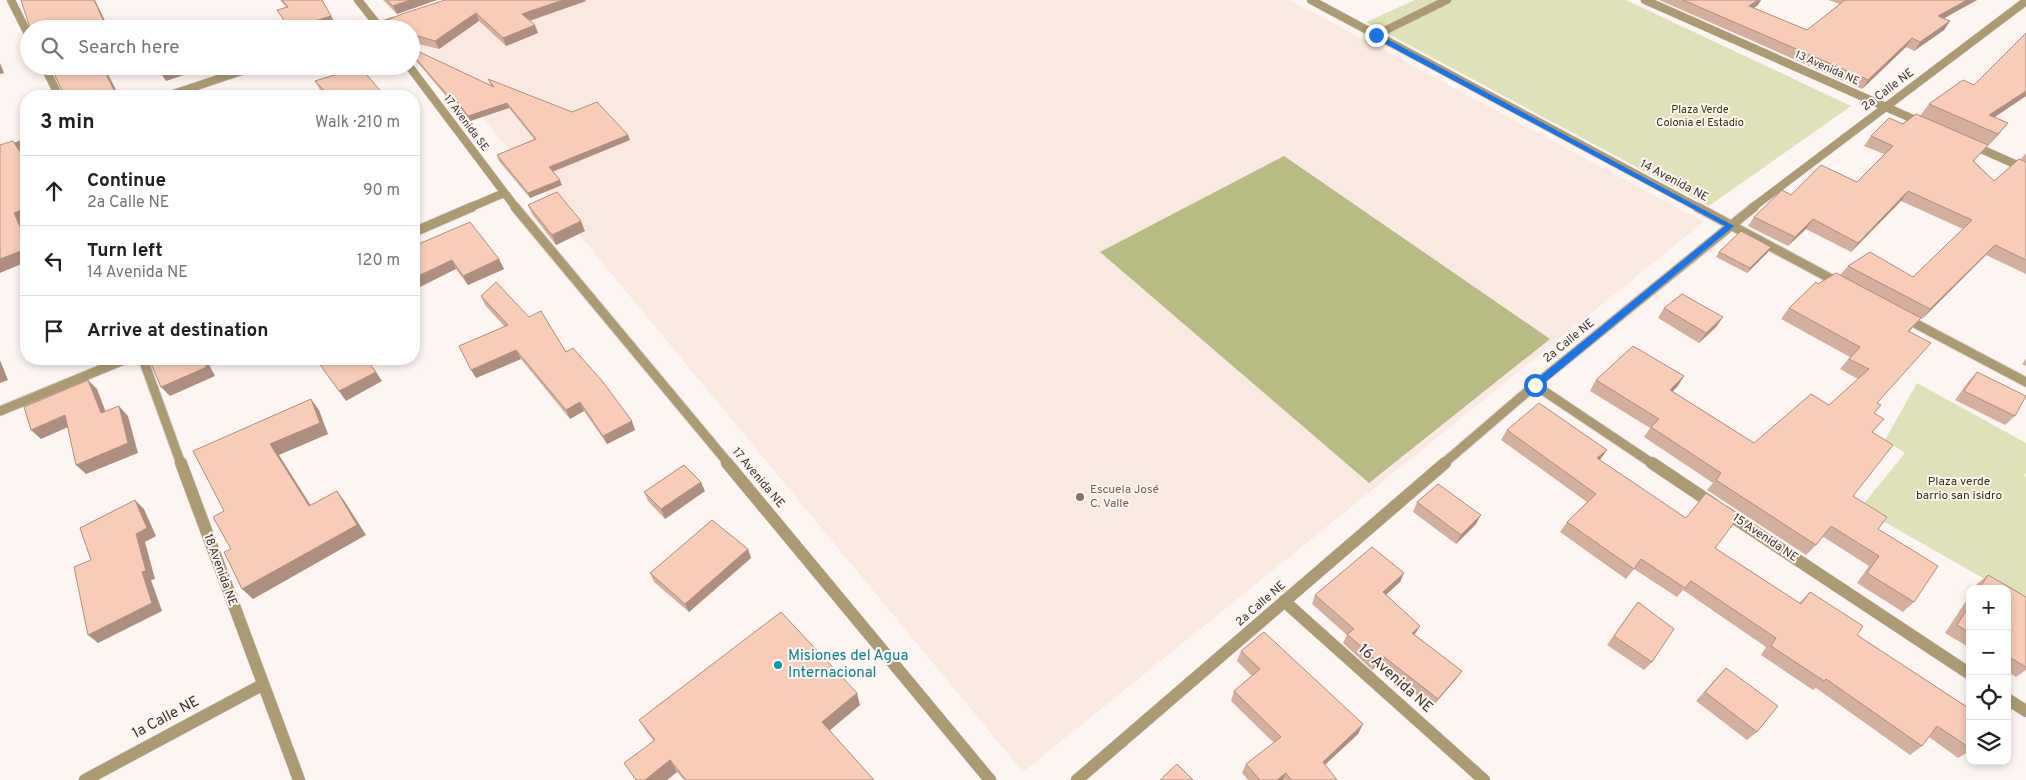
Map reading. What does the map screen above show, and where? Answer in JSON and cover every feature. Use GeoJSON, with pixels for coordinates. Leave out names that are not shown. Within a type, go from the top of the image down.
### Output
{"type":"FeatureCollection","features":[{"type":"Feature","properties":{"kind":"street"},"geometry":{"type":"LineString","coordinates":[[11,0],[21,20]]}},
{"type":"Feature","properties":{"kind":"street"},"geometry":{"type":"LineString","coordinates":[[358,0],[374,20]]}},
{"type":"Feature","properties":{"kind":"street","name":"14 Avenida NE"},"geometry":{"type":"LineString","coordinates":[[1311,0],[1852,290]]}},
{"type":"Feature","properties":{"kind":"street"},"geometry":{"type":"LineString","coordinates":[[1376,35],[1447,0]]}},
{"type":"Feature","properties":{"kind":"street","name":"13 Avenida NE"},"geometry":{"type":"LineString","coordinates":[[1645,0],[1930,126]]}},
{"type":"Feature","properties":{"kind":"street","name":"2a Calle NE"},"geometry":{"type":"LineString","coordinates":[[1077,780],[1535,385],[1730,226],[2026,0]]}},
{"type":"Feature","properties":{"kind":"street"},"geometry":{"type":"LineString","coordinates":[[397,20],[404,17]]}},
{"type":"Feature","properties":{"kind":"street"},"geometry":{"type":"LineString","coordinates":[[48,75],[55,90]]}},
{"type":"Feature","properties":{"kind":"street"},"geometry":{"type":"LineString","coordinates":[[185,90],[230,75]]}},
{"type":"Feature","properties":{"kind":"street","name":"17 Avenida SE"},"geometry":{"type":"LineString","coordinates":[[416,75],[504,193]]}},
{"type":"Feature","properties":{"kind":"street"},"geometry":{"type":"LineString","coordinates":[[1965,142],[2026,169]]}},
{"type":"Feature","properties":{"kind":"street"},"geometry":{"type":"LineString","coordinates":[[0,152],[20,145]]}},
{"type":"Feature","properties":{"kind":"street"},"geometry":{"type":"LineString","coordinates":[[420,229],[504,193]]}},
{"type":"Feature","properties":{"kind":"street","name":"17 Avenida NE"},"geometry":{"type":"LineString","coordinates":[[504,193],[990,780]]}},
{"type":"Feature","properties":{"kind":"street"},"geometry":{"type":"LineString","coordinates":[[1896,313],[2026,382]]}},
{"type":"Feature","properties":{"kind":"street"},"geometry":{"type":"LineString","coordinates":[[0,411],[111,365]]}},
{"type":"Feature","properties":{"kind":"street","name":"18 Avenida NE"},"geometry":{"type":"LineString","coordinates":[[144,365],[299,780]]}},
{"type":"Feature","properties":{"kind":"street","name":"15 Avenida NE"},"geometry":{"type":"LineString","coordinates":[[1535,385],[1966,671]]}},
{"type":"Feature","properties":{"kind":"street","name":"16 Avenida NE"},"geometry":{"type":"LineString","coordinates":[[1284,601],[1484,780]]}},
{"type":"Feature","properties":{"kind":"street","name":"1a Calle NE"},"geometry":{"type":"LineString","coordinates":[[85,780],[262,685]]}},
{"type":"Feature","properties":{"kind":"street"},"geometry":{"type":"LineString","coordinates":[[2011,702],[2026,712]]}},
{"type":"Feature","properties":{"kind":"shaded area","name":"Escuela José C. Valle"},"geometry":{"type":"Polygon","coordinates":[[[493,0],[1290,0],[1704,222],[1023,772],[420,42],[420,26],[493,0]]]}},
{"type":"Feature","properties":{"kind":"green space","name":"Plaza Verde Colonia el Estadio"},"geometry":{"type":"Polygon","coordinates":[[[1415,0],[1626,0],[1851,106],[1709,206],[1366,22],[1415,0]]]}},
{"type":"Feature","properties":{"kind":"green space"},"geometry":{"type":"Polygon","coordinates":[[[1284,156],[1550,339],[1369,483],[1100,252],[1284,156]]]}},
{"type":"Feature","properties":{"kind":"green space","name":"Plaza verde barrio san isidro"},"geometry":{"type":"Polygon","coordinates":[[[1917,383],[2026,443],[2026,472],[2024,476],[2026,477],[2026,602],[2011,592],[2011,585],[1995,585],[1860,508],[1905,453],[1885,440],[1917,383]]]}},
{"type":"Feature","properties":{"kind":"building"},"geometry":{"type":"Polygon","coordinates":[[[21,0],[94,0],[103,20],[27,20],[21,0]]]}},
{"type":"Feature","properties":{"kind":"building"},"geometry":{"type":"Polygon","coordinates":[[[282,0],[322,0],[331,16],[318,20],[284,20],[277,10],[288,7],[282,0]]]}},
{"type":"Feature","properties":{"kind":"building"},"geometry":{"type":"Polygon","coordinates":[[[387,0],[410,0],[393,6],[387,0]]]}},
{"type":"Feature","properties":{"kind":"building"},"geometry":{"type":"Polygon","coordinates":[[[445,0],[563,0],[522,14],[535,25],[503,38],[476,13],[435,41],[420,37],[420,20],[387,20],[445,0]]]}},
{"type":"Feature","properties":{"kind":"building"},"geometry":{"type":"Polygon","coordinates":[[[1683,0],[1758,0],[1749,6],[1807,30],[1845,0],[1967,0],[1938,16],[1950,21],[1920,42],[1912,38],[1868,80],[1683,0]]]}},
{"type":"Feature","properties":{"kind":"building"},"geometry":{"type":"Polygon","coordinates":[[[2026,33],[2026,91],[1989,115],[2008,123],[1998,134],[1929,104],[1963,80],[1974,85],[2026,33]]]}},
{"type":"Feature","properties":{"kind":"building"},"geometry":{"type":"Polygon","coordinates":[[[420,52],[494,87],[488,79],[572,112],[597,102],[628,135],[549,167],[560,180],[528,193],[497,155],[536,139],[507,103],[468,116],[453,96],[450,98],[420,63],[420,52]]]}},
{"type":"Feature","properties":{"kind":"building"},"geometry":{"type":"Polygon","coordinates":[[[55,75],[106,75],[114,90],[62,90],[55,75]]]}},
{"type":"Feature","properties":{"kind":"building"},"geometry":{"type":"Polygon","coordinates":[[[334,75],[367,75],[380,90],[323,90],[315,81],[334,75]]]}},
{"type":"Feature","properties":{"kind":"building"},"geometry":{"type":"Polygon","coordinates":[[[1916,114],[1988,145],[1973,161],[1994,181],[2019,159],[2026,162],[2026,260],[1995,245],[1930,309],[1848,266],[1870,252],[1913,277],[1972,220],[1908,191],[1858,243],[1813,219],[1795,237],[1754,217],[1782,190],[1791,195],[1821,165],[1857,182],[1893,146],[1871,136],[1889,118],[1903,124],[1916,114]]]}},
{"type":"Feature","properties":{"kind":"building"},"geometry":{"type":"Polygon","coordinates":[[[13,141],[20,152],[20,210],[14,213],[20,226],[20,251],[0,259],[0,145],[13,141]]]}},
{"type":"Feature","properties":{"kind":"building"},"geometry":{"type":"Polygon","coordinates":[[[557,192],[581,221],[552,235],[528,205],[557,192]]]}},
{"type":"Feature","properties":{"kind":"building"},"geometry":{"type":"Polygon","coordinates":[[[470,222],[499,259],[463,276],[452,260],[420,275],[420,243],[470,222]]]}},
{"type":"Feature","properties":{"kind":"building"},"geometry":{"type":"Polygon","coordinates":[[[1741,231],[1771,247],[1750,268],[1719,252],[1741,231]]]}},
{"type":"Feature","properties":{"kind":"building"},"geometry":{"type":"Polygon","coordinates":[[[1836,273],[1921,318],[1908,331],[1931,343],[1877,403],[1881,405],[1874,413],[1884,419],[1872,432],[1893,445],[1853,496],[1887,517],[1878,529],[1938,566],[1914,602],[1867,573],[1879,556],[1831,526],[1816,545],[1716,480],[1721,473],[1651,427],[1659,419],[1596,380],[1633,346],[1684,376],[1670,390],[1754,443],[1811,394],[1829,405],[1869,369],[1849,359],[1860,347],[1789,308],[1816,282],[1818,284],[1836,273]]]}},
{"type":"Feature","properties":{"kind":"building"},"geometry":{"type":"Polygon","coordinates":[[[496,282],[529,317],[541,311],[566,352],[573,348],[603,382],[632,421],[603,436],[580,402],[566,410],[516,350],[471,370],[459,346],[508,325],[481,296],[496,282]]]}},
{"type":"Feature","properties":{"kind":"building"},"geometry":{"type":"Polygon","coordinates":[[[1682,294],[1723,317],[1706,333],[1664,308],[1682,294]]]}},
{"type":"Feature","properties":{"kind":"building"},"geometry":{"type":"Polygon","coordinates":[[[152,365],[206,365],[207,367],[161,387],[152,365]]]}},
{"type":"Feature","properties":{"kind":"building"},"geometry":{"type":"Polygon","coordinates":[[[320,365],[371,365],[376,372],[339,391],[320,365]]]}},
{"type":"Feature","properties":{"kind":"building"},"geometry":{"type":"Polygon","coordinates":[[[1977,372],[2026,396],[2015,416],[1964,391],[1977,372]]]}},
{"type":"Feature","properties":{"kind":"building"},"geometry":{"type":"Polygon","coordinates":[[[88,380],[101,413],[119,406],[128,443],[76,465],[65,415],[31,430],[24,407],[88,380]]]}},
{"type":"Feature","properties":{"kind":"building"},"geometry":{"type":"Polygon","coordinates":[[[311,399],[320,423],[270,444],[309,506],[337,491],[357,525],[242,589],[224,552],[231,549],[213,517],[224,511],[193,451],[311,399]]]}},
{"type":"Feature","properties":{"kind":"building"},"geometry":{"type":"Polygon","coordinates":[[[1539,403],[1607,450],[1597,458],[1686,518],[1706,493],[1740,515],[1715,548],[1801,604],[1810,592],[1863,626],[1857,635],[1966,706],[1966,745],[1937,726],[1922,746],[1826,679],[1824,681],[1771,646],[1776,638],[1691,581],[1685,588],[1641,559],[1634,569],[1567,522],[1596,494],[1507,430],[1539,403]]]}},
{"type":"Feature","properties":{"kind":"building"},"geometry":{"type":"Polygon","coordinates":[[[684,465],[701,482],[661,509],[644,492],[684,465]]]}},
{"type":"Feature","properties":{"kind":"building"},"geometry":{"type":"Polygon","coordinates":[[[1438,484],[1481,515],[1461,535],[1417,502],[1438,484]]]}},
{"type":"Feature","properties":{"kind":"building"},"geometry":{"type":"Polygon","coordinates":[[[135,500],[147,528],[136,534],[146,571],[142,572],[152,603],[88,635],[74,567],[91,560],[80,528],[135,500]]]}},
{"type":"Feature","properties":{"kind":"building"},"geometry":{"type":"Polygon","coordinates":[[[712,520],[748,549],[685,604],[650,573],[712,520]]]}},
{"type":"Feature","properties":{"kind":"building"},"geometry":{"type":"Polygon","coordinates":[[[1372,547],[1404,573],[1383,592],[1420,626],[1412,633],[1462,671],[1438,699],[1383,656],[1377,661],[1347,634],[1354,629],[1315,595],[1372,547]]]}},
{"type":"Feature","properties":{"kind":"building"},"geometry":{"type":"Polygon","coordinates":[[[1988,575],[2005,585],[1982,585],[1988,575]]]}},
{"type":"Feature","properties":{"kind":"building"},"geometry":{"type":"Polygon","coordinates":[[[2011,588],[2026,597],[2026,667],[2011,658],[2011,588]]]}},
{"type":"Feature","properties":{"kind":"building"},"geometry":{"type":"Polygon","coordinates":[[[1638,602],[1674,629],[1652,662],[1614,636],[1638,602]]]}},
{"type":"Feature","properties":{"kind":"building"},"geometry":{"type":"Polygon","coordinates":[[[1966,610],[1966,631],[1957,625],[1966,610]]]}},
{"type":"Feature","properties":{"kind":"building","name":"Misiones del Agua Internacional"},"geometry":{"type":"Polygon","coordinates":[[[781,612],[857,693],[822,722],[874,780],[686,780],[670,760],[645,780],[636,780],[624,763],[655,740],[639,720],[781,612]]]}},
{"type":"Feature","properties":{"kind":"building"},"geometry":{"type":"Polygon","coordinates":[[[1264,632],[1363,724],[1323,762],[1337,780],[1291,780],[1286,773],[1277,780],[1260,780],[1246,764],[1281,737],[1234,691],[1260,669],[1241,651],[1264,632]]]}},
{"type":"Feature","properties":{"kind":"building"},"geometry":{"type":"Polygon","coordinates":[[[1726,668],[1778,706],[1757,732],[1705,692],[1726,668]]]}},
{"type":"Feature","properties":{"kind":"building"},"geometry":{"type":"Polygon","coordinates":[[[1177,764],[1193,780],[1160,780],[1177,764]]]}},
{"type":"Feature","properties":{"kind":"place","name":"Escuela José C. Valle"},"geometry":{"type":"Point","coordinates":[1080,497]}},
{"type":"Feature","properties":{"kind":"place","name":"Misiones del Agua Internacional"},"geometry":{"type":"Point","coordinates":[778,665]}},
{"type":"Feature","properties":{"kind":"route"},"geometry":{"type":"LineString","coordinates":[[1376,35],[1730,226],[1535,385]]}}]}
